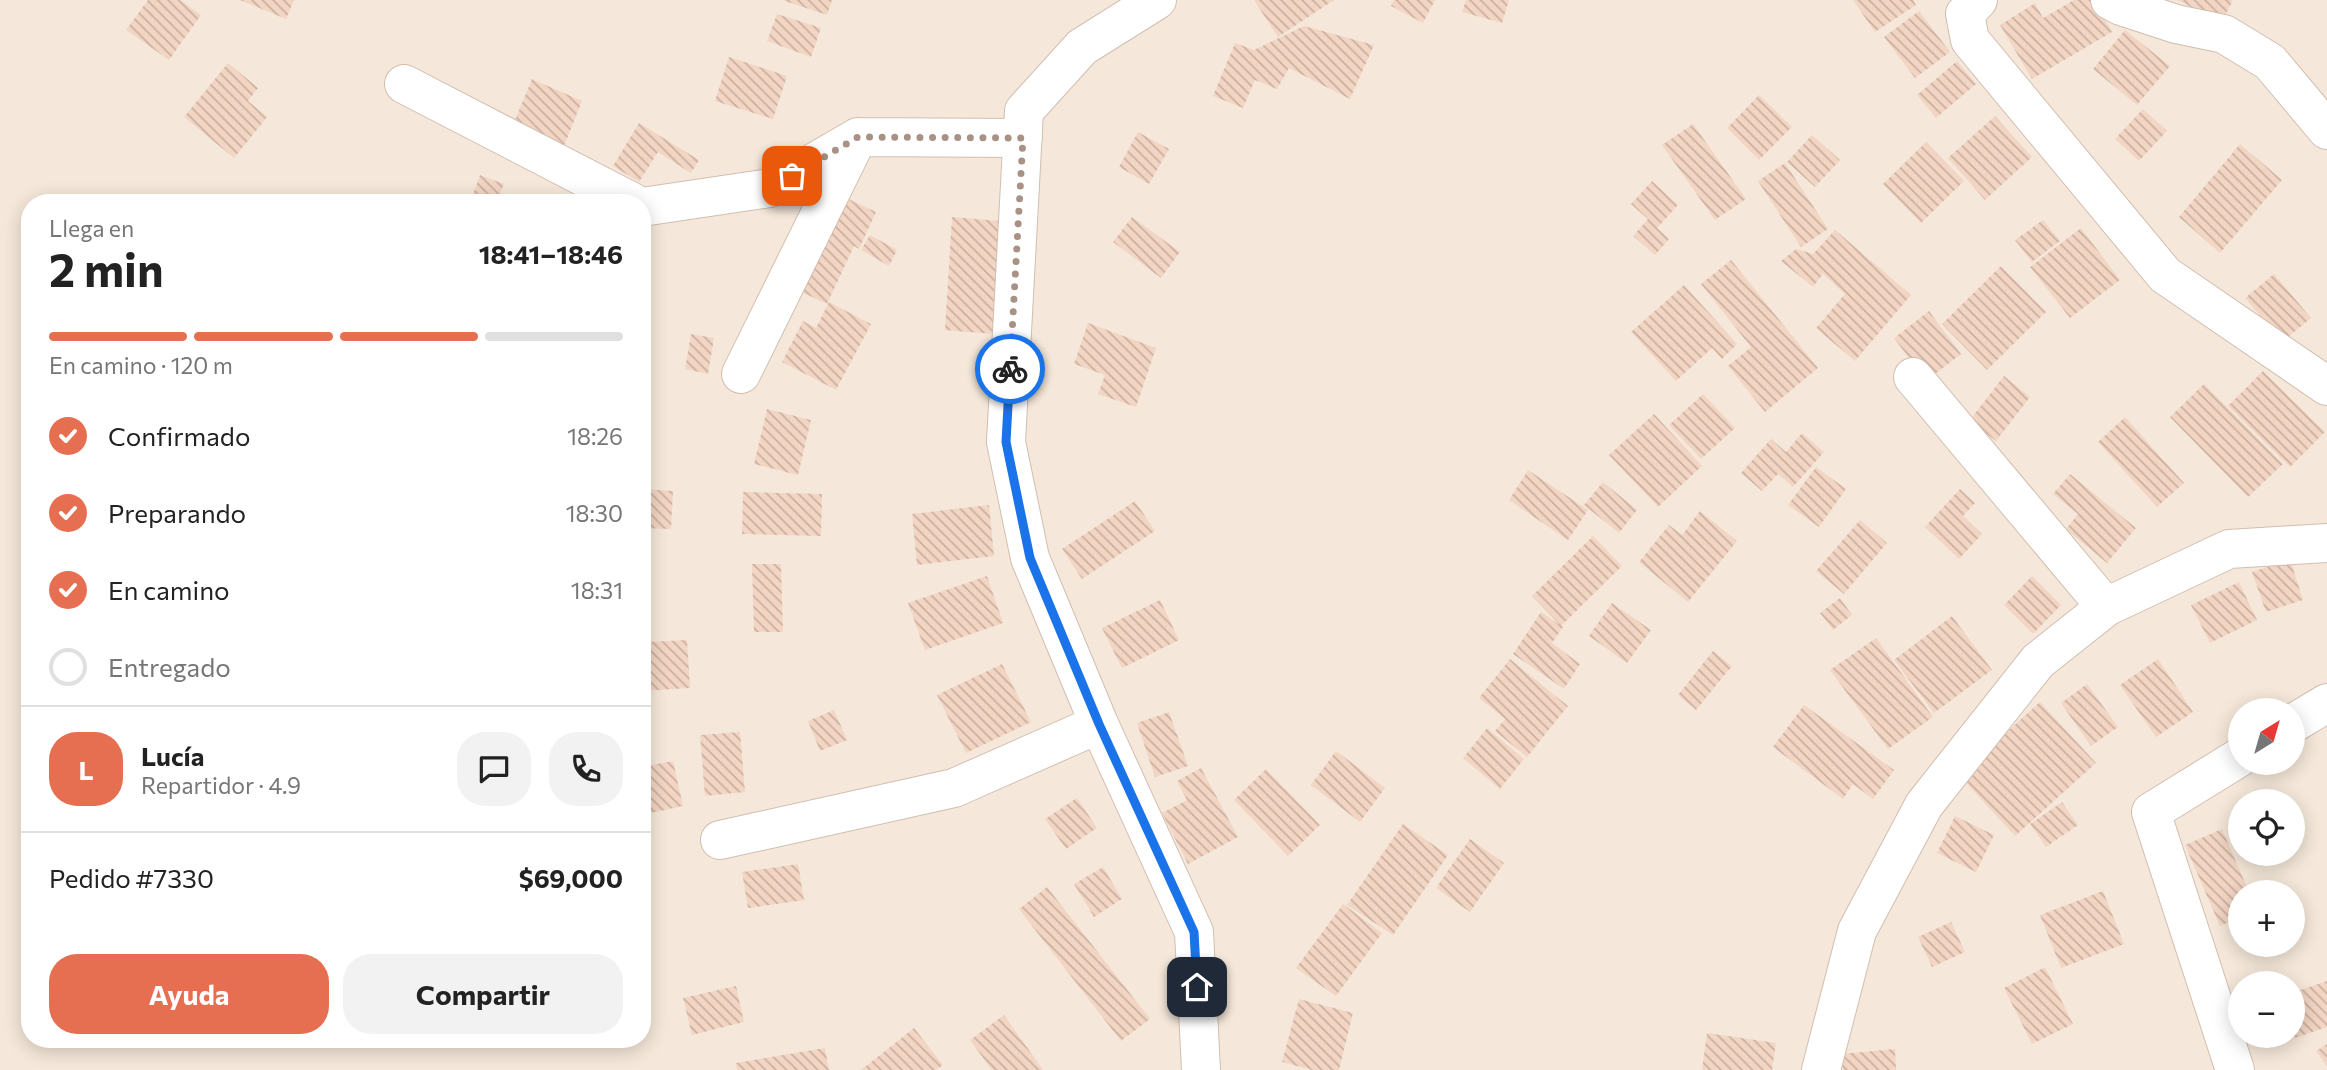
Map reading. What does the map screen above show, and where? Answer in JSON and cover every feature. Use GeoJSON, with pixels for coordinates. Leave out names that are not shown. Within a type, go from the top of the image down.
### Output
{"type":"FeatureCollection","features":[{"type":"Feature","properties":{"kind":"street"},"geometry":{"type":"LineString","coordinates":[[1157,0],[1082,47],[1024,111],[1006,442],[1030,558],[1099,724],[1194,932],[1201,1070]]}},
{"type":"Feature","properties":{"kind":"street"},"geometry":{"type":"LineString","coordinates":[[1978,0],[1965,13],[1970,40],[2165,275],[2327,386]]}},
{"type":"Feature","properties":{"kind":"street"},"geometry":{"type":"LineString","coordinates":[[2110,0],[2176,24],[2224,34],[2270,62],[2327,130]]}},
{"type":"Feature","properties":{"kind":"street"},"geometry":{"type":"LineString","coordinates":[[404,84],[617,194]]}},
{"type":"Feature","properties":{"kind":"street"},"geometry":{"type":"LineString","coordinates":[[651,206],[771,188],[858,137],[1023,138]]}},
{"type":"Feature","properties":{"kind":"street"},"geometry":{"type":"LineString","coordinates":[[741,374],[858,137]]}},
{"type":"Feature","properties":{"kind":"street"},"geometry":{"type":"LineString","coordinates":[[1913,377],[2106,607]]}},
{"type":"Feature","properties":{"kind":"street"},"geometry":{"type":"LineString","coordinates":[[1821,1070],[1857,931],[1924,805],[2038,661],[2106,607],[2229,549],[2327,543]]}},
{"type":"Feature","properties":{"kind":"street"},"geometry":{"type":"LineString","coordinates":[[2305,716],[2327,703]]}},
{"type":"Feature","properties":{"kind":"street"},"geometry":{"type":"LineString","coordinates":[[720,840],[954,788],[1099,724]]}},
{"type":"Feature","properties":{"kind":"street"},"geometry":{"type":"LineString","coordinates":[[2228,764],[2151,812],[2235,1070]]}},
{"type":"Feature","properties":{"kind":"shaded area"},"geometry":{"type":"Polygon","coordinates":[[[0,0],[2327,0],[2327,1070],[0,1070],[0,0]]]}},
{"type":"Feature","properties":{"kind":"building"},"geometry":{"type":"Polygon","coordinates":[[[148,0],[180,0],[201,15],[169,60],[126,30],[148,0]]]}},
{"type":"Feature","properties":{"kind":"building"},"geometry":{"type":"Polygon","coordinates":[[[240,0],[294,0],[286,19],[240,0]]]}},
{"type":"Feature","properties":{"kind":"building"},"geometry":{"type":"Polygon","coordinates":[[[782,0],[832,0],[827,15],[782,0]]]}},
{"type":"Feature","properties":{"kind":"building"},"geometry":{"type":"Polygon","coordinates":[[[1254,0],[1334,0],[1278,37],[1254,0]]]}},
{"type":"Feature","properties":{"kind":"building"},"geometry":{"type":"Polygon","coordinates":[[[1394,0],[1435,0],[1423,23],[1391,6],[1394,0]]]}},
{"type":"Feature","properties":{"kind":"building"},"geometry":{"type":"Polygon","coordinates":[[[1466,0],[1509,0],[1502,23],[1462,12],[1466,0]]]}},
{"type":"Feature","properties":{"kind":"building"},"geometry":{"type":"Polygon","coordinates":[[[1853,0],[1913,0],[1916,5],[1875,32],[1853,0]]]}},
{"type":"Feature","properties":{"kind":"building"},"geometry":{"type":"Polygon","coordinates":[[[2074,0],[2094,0],[2112,32],[2032,79],[2000,25],[2035,3],[2043,18],[2074,0]]]}},
{"type":"Feature","properties":{"kind":"building"},"geometry":{"type":"Polygon","coordinates":[[[2177,0],[2233,0],[2222,22],[2177,0]]]}},
{"type":"Feature","properties":{"kind":"building"},"geometry":{"type":"Polygon","coordinates":[[[1919,11],[1950,52],[1915,78],[1884,37],[1919,11]]]}},
{"type":"Feature","properties":{"kind":"building"},"geometry":{"type":"Polygon","coordinates":[[[777,14],[821,28],[811,57],[767,41],[777,14]]]}},
{"type":"Feature","properties":{"kind":"building"},"geometry":{"type":"Polygon","coordinates":[[[1304,26],[1374,45],[1350,99],[1289,68],[1277,89],[1255,80],[1243,108],[1213,96],[1235,43],[1254,50],[1304,26]]]}},
{"type":"Feature","properties":{"kind":"building"},"geometry":{"type":"Polygon","coordinates":[[[2125,30],[2170,66],[2137,105],[2093,69],[2125,30]]]}},
{"type":"Feature","properties":{"kind":"building"},"geometry":{"type":"Polygon","coordinates":[[[729,57],[787,76],[773,119],[715,101],[729,57]]]}},
{"type":"Feature","properties":{"kind":"building"},"geometry":{"type":"Polygon","coordinates":[[[1957,61],[1976,84],[1936,118],[1917,95],[1957,61]]]}},
{"type":"Feature","properties":{"kind":"building"},"geometry":{"type":"Polygon","coordinates":[[[228,63],[258,88],[248,101],[267,117],[234,158],[184,117],[228,63]]]}},
{"type":"Feature","properties":{"kind":"building"},"geometry":{"type":"Polygon","coordinates":[[[532,79],[582,101],[564,146],[513,125],[532,79]]]}},
{"type":"Feature","properties":{"kind":"building"},"geometry":{"type":"Polygon","coordinates":[[[1759,95],[1792,127],[1759,160],[1727,128],[1759,95]]]}},
{"type":"Feature","properties":{"kind":"building"},"geometry":{"type":"Polygon","coordinates":[[[2143,109],[2167,131],[2139,161],[2115,139],[2143,109]]]}},
{"type":"Feature","properties":{"kind":"building"},"geometry":{"type":"Polygon","coordinates":[[[1995,116],[2032,157],[1985,200],[1948,158],[1995,116]]]}},
{"type":"Feature","properties":{"kind":"building"},"geometry":{"type":"Polygon","coordinates":[[[639,123],[699,160],[691,173],[658,152],[639,182],[613,166],[639,123]]]}},
{"type":"Feature","properties":{"kind":"building"},"geometry":{"type":"Polygon","coordinates":[[[1693,124],[1746,199],[1715,220],[1662,145],[1693,124]]]}},
{"type":"Feature","properties":{"kind":"building"},"geometry":{"type":"Polygon","coordinates":[[[1138,132],[1169,149],[1149,184],[1119,167],[1138,132]]]}},
{"type":"Feature","properties":{"kind":"building"},"geometry":{"type":"Polygon","coordinates":[[[1812,135],[1840,160],[1815,187],[1787,162],[1812,135]]]}},
{"type":"Feature","properties":{"kind":"building"},"geometry":{"type":"Polygon","coordinates":[[[1926,142],[1964,181],[1921,223],[1883,184],[1926,142]]]}},
{"type":"Feature","properties":{"kind":"building"},"geometry":{"type":"Polygon","coordinates":[[[2240,144],[2282,180],[2220,253],[2179,217],[2240,144]]]}},
{"type":"Feature","properties":{"kind":"building"},"geometry":{"type":"Polygon","coordinates":[[[1785,163],[1828,229],[1801,247],[1758,181],[1785,163]]]}},
{"type":"Feature","properties":{"kind":"building"},"geometry":{"type":"Polygon","coordinates":[[[480,175],[504,184],[500,194],[473,194],[480,175]]]}},
{"type":"Feature","properties":{"kind":"building"},"geometry":{"type":"Polygon","coordinates":[[[1652,181],[1678,205],[1657,228],[1669,239],[1655,255],[1633,236],[1648,219],[1631,204],[1652,181]]]}},
{"type":"Feature","properties":{"kind":"building"},"geometry":{"type":"Polygon","coordinates":[[[838,194],[876,212],[859,249],[854,246],[827,304],[793,288],[838,194]]]}},
{"type":"Feature","properties":{"kind":"building"},"geometry":{"type":"Polygon","coordinates":[[[952,217],[1012,222],[1005,335],[945,330],[952,217]]]}},
{"type":"Feature","properties":{"kind":"building"},"geometry":{"type":"Polygon","coordinates":[[[1132,217],[1180,252],[1161,278],[1113,242],[1132,217]]]}},
{"type":"Feature","properties":{"kind":"building"},"geometry":{"type":"Polygon","coordinates":[[[2043,220],[2060,241],[2032,262],[2015,240],[2043,220]]]}},
{"type":"Feature","properties":{"kind":"building"},"geometry":{"type":"Polygon","coordinates":[[[2081,228],[2120,280],[2070,318],[2030,267],[2081,228]]]}},
{"type":"Feature","properties":{"kind":"building"},"geometry":{"type":"Polygon","coordinates":[[[1835,230],[1911,295],[1855,361],[1816,328],[1845,294],[1823,274],[1813,287],[1781,261],[1796,249],[1813,254],[1835,230]]]}},
{"type":"Feature","properties":{"kind":"building"},"geometry":{"type":"Polygon","coordinates":[[[870,235],[897,250],[889,266],[861,250],[870,235]]]}},
{"type":"Feature","properties":{"kind":"building"},"geometry":{"type":"Polygon","coordinates":[[[1731,260],[1818,368],[1765,412],[1728,366],[1751,347],[1701,284],[1731,260]]]}},
{"type":"Feature","properties":{"kind":"building"},"geometry":{"type":"Polygon","coordinates":[[[2001,266],[2046,312],[1987,370],[1942,324],[2001,266]]]}},
{"type":"Feature","properties":{"kind":"building"},"geometry":{"type":"Polygon","coordinates":[[[2274,274],[2311,318],[2282,342],[2245,298],[2274,274]]]}},
{"type":"Feature","properties":{"kind":"building"},"geometry":{"type":"Polygon","coordinates":[[[1684,285],[1737,344],[1722,359],[1712,348],[1676,381],[1631,332],[1684,285]]]}},
{"type":"Feature","properties":{"kind":"building"},"geometry":{"type":"Polygon","coordinates":[[[829,302],[871,324],[836,390],[782,362],[803,321],[816,328],[829,302]]]}},
{"type":"Feature","properties":{"kind":"building"},"geometry":{"type":"Polygon","coordinates":[[[1929,311],[1961,354],[1926,381],[1894,338],[1929,311]]]}},
{"type":"Feature","properties":{"kind":"building"},"geometry":{"type":"Polygon","coordinates":[[[1088,323],[1156,348],[1136,407],[1098,394],[1105,375],[1074,364],[1088,323]]]}},
{"type":"Feature","properties":{"kind":"building"},"geometry":{"type":"Polygon","coordinates":[[[691,334],[714,338],[708,374],[685,369],[691,334]]]}},
{"type":"Feature","properties":{"kind":"building"},"geometry":{"type":"Polygon","coordinates":[[[2263,371],[2325,432],[2290,467],[2228,406],[2263,371]]]}},
{"type":"Feature","properties":{"kind":"building"},"geometry":{"type":"Polygon","coordinates":[[[2004,376],[2030,397],[1996,441],[1969,421],[2004,376]]]}},
{"type":"Feature","properties":{"kind":"building"},"geometry":{"type":"Polygon","coordinates":[[[2204,384],[2283,464],[2248,497],[2170,417],[2204,384]]]}},
{"type":"Feature","properties":{"kind":"building"},"geometry":{"type":"Polygon","coordinates":[[[1703,394],[1735,428],[1701,459],[1669,425],[1703,394]]]}},
{"type":"Feature","properties":{"kind":"building"},"geometry":{"type":"Polygon","coordinates":[[[767,409],[811,420],[798,475],[754,464],[767,409]]]}},
{"type":"Feature","properties":{"kind":"building"},"geometry":{"type":"Polygon","coordinates":[[[1654,414],[1702,466],[1658,507],[1609,455],[1654,414]]]}},
{"type":"Feature","properties":{"kind":"building"},"geometry":{"type":"Polygon","coordinates":[[[2125,417],[2184,483],[2157,507],[2098,442],[2125,417]]]}},
{"type":"Feature","properties":{"kind":"building"},"geometry":{"type":"Polygon","coordinates":[[[1802,433],[1824,452],[1793,487],[1778,474],[1762,491],[1741,473],[1771,439],[1786,452],[1802,433]]]}},
{"type":"Feature","properties":{"kind":"building"},"geometry":{"type":"Polygon","coordinates":[[[1816,467],[1846,489],[1819,527],[1788,505],[1816,467]]]}},
{"type":"Feature","properties":{"kind":"building"},"geometry":{"type":"Polygon","coordinates":[[[1528,470],[1588,510],[1568,540],[1509,500],[1528,470]]]}},
{"type":"Feature","properties":{"kind":"building"},"geometry":{"type":"Polygon","coordinates":[[[2070,474],[2136,528],[2107,563],[2066,529],[2078,514],[2053,494],[2070,474]]]}},
{"type":"Feature","properties":{"kind":"building"},"geometry":{"type":"Polygon","coordinates":[[[1603,482],[1637,510],[1619,533],[1584,505],[1603,482]]]}},
{"type":"Feature","properties":{"kind":"building"},"geometry":{"type":"Polygon","coordinates":[[[1960,489],[1975,503],[1963,516],[1982,534],[1959,559],[1925,527],[1960,489]]]}},
{"type":"Feature","properties":{"kind":"building"},"geometry":{"type":"Polygon","coordinates":[[[651,490],[673,491],[671,529],[651,528],[651,490]]]}},
{"type":"Feature","properties":{"kind":"building"},"geometry":{"type":"Polygon","coordinates":[[[743,492],[822,494],[821,536],[742,534],[743,492]]]}},
{"type":"Feature","properties":{"kind":"building"},"geometry":{"type":"Polygon","coordinates":[[[1135,501],[1155,531],[1082,579],[1062,549],[1135,501]]]}},
{"type":"Feature","properties":{"kind":"building"},"geometry":{"type":"Polygon","coordinates":[[[989,505],[994,556],[917,565],[912,514],[989,505]]]}},
{"type":"Feature","properties":{"kind":"building"},"geometry":{"type":"Polygon","coordinates":[[[1700,511],[1737,541],[1688,602],[1639,562],[1669,525],[1682,535],[1700,511]]]}},
{"type":"Feature","properties":{"kind":"building"},"geometry":{"type":"Polygon","coordinates":[[[1860,520],[1887,543],[1844,594],[1816,571],[1860,520]]]}},
{"type":"Feature","properties":{"kind":"building"},"geometry":{"type":"Polygon","coordinates":[[[1593,536],[1622,566],[1561,626],[1532,596],[1593,536]]]}},
{"type":"Feature","properties":{"kind":"building"},"geometry":{"type":"Polygon","coordinates":[[[2290,559],[2303,600],[2266,612],[2252,572],[2290,559]]]}},
{"type":"Feature","properties":{"kind":"building"},"geometry":{"type":"Polygon","coordinates":[[[752,564],[781,564],[783,632],[754,632],[752,564]]]}},
{"type":"Feature","properties":{"kind":"building"},"geometry":{"type":"Polygon","coordinates":[[[987,576],[1003,623],[925,650],[908,603],[987,576]]]}},
{"type":"Feature","properties":{"kind":"building"},"geometry":{"type":"Polygon","coordinates":[[[2032,576],[2061,605],[2033,634],[2004,605],[2032,576]]]}},
{"type":"Feature","properties":{"kind":"building"},"geometry":{"type":"Polygon","coordinates":[[[2239,582],[2257,620],[2210,643],[2191,605],[2239,582]]]}},
{"type":"Feature","properties":{"kind":"building"},"geometry":{"type":"Polygon","coordinates":[[[1840,598],[1852,615],[1833,630],[1820,613],[1840,598]]]}},
{"type":"Feature","properties":{"kind":"building"},"geometry":{"type":"Polygon","coordinates":[[[1160,600],[1179,640],[1122,668],[1102,628],[1160,600]]]}},
{"type":"Feature","properties":{"kind":"building"},"geometry":{"type":"Polygon","coordinates":[[[1612,603],[1651,630],[1627,663],[1589,636],[1612,603]]]}},
{"type":"Feature","properties":{"kind":"building"},"geometry":{"type":"Polygon","coordinates":[[[1541,612],[1563,627],[1552,643],[1580,664],[1564,689],[1513,654],[1541,612]]]}},
{"type":"Feature","properties":{"kind":"building"},"geometry":{"type":"Polygon","coordinates":[[[1952,616],[1992,670],[1934,713],[1894,660],[1952,616]]]}},
{"type":"Feature","properties":{"kind":"building"},"geometry":{"type":"Polygon","coordinates":[[[1876,638],[1933,717],[1888,749],[1830,670],[1876,638]]]}},
{"type":"Feature","properties":{"kind":"building"},"geometry":{"type":"Polygon","coordinates":[[[687,640],[690,688],[651,690],[651,642],[687,640]]]}},
{"type":"Feature","properties":{"kind":"building"},"geometry":{"type":"Polygon","coordinates":[[[1713,651],[1732,666],[1696,710],[1678,695],[1713,651]]]}},
{"type":"Feature","properties":{"kind":"building"},"geometry":{"type":"Polygon","coordinates":[[[1510,659],[1568,706],[1527,757],[1495,731],[1505,719],[1479,698],[1510,659]]]}},
{"type":"Feature","properties":{"kind":"building"},"geometry":{"type":"Polygon","coordinates":[[[2158,659],[2193,712],[2156,737],[2120,685],[2158,659]]]}},
{"type":"Feature","properties":{"kind":"building"},"geometry":{"type":"Polygon","coordinates":[[[1002,664],[1031,722],[966,753],[937,695],[1002,664]]]}},
{"type":"Feature","properties":{"kind":"building"},"geometry":{"type":"Polygon","coordinates":[[[2087,684],[2118,727],[2091,746],[2061,703],[2087,684]]]}},
{"type":"Feature","properties":{"kind":"building"},"geometry":{"type":"Polygon","coordinates":[[[2040,702],[2096,763],[2015,836],[1959,775],[2040,702]]]}},
{"type":"Feature","properties":{"kind":"building"},"geometry":{"type":"Polygon","coordinates":[[[1804,705],[1894,770],[1873,799],[1853,784],[1843,799],[1773,747],[1804,705]]]}},
{"type":"Feature","properties":{"kind":"building"},"geometry":{"type":"Polygon","coordinates":[[[834,710],[847,740],[820,751],[808,721],[834,710]]]}},
{"type":"Feature","properties":{"kind":"building"},"geometry":{"type":"Polygon","coordinates":[[[1169,712],[1188,766],[1155,777],[1137,723],[1169,712]]]}},
{"type":"Feature","properties":{"kind":"building"},"geometry":{"type":"Polygon","coordinates":[[[1487,728],[1524,759],[1500,789],[1463,758],[1487,728]]]}},
{"type":"Feature","properties":{"kind":"building"},"geometry":{"type":"Polygon","coordinates":[[[740,732],[745,792],[705,796],[700,735],[740,732]]]}},
{"type":"Feature","properties":{"kind":"building"},"geometry":{"type":"Polygon","coordinates":[[[1336,751],[1385,788],[1360,822],[1311,785],[1336,751]]]}},
{"type":"Feature","properties":{"kind":"building"},"geometry":{"type":"Polygon","coordinates":[[[673,761],[683,806],[651,813],[651,765],[673,761]]]}},
{"type":"Feature","properties":{"kind":"building"},"geometry":{"type":"Polygon","coordinates":[[[1201,768],[1238,837],[1188,864],[1162,813],[1187,800],[1177,781],[1201,768]]]}},
{"type":"Feature","properties":{"kind":"building"},"geometry":{"type":"Polygon","coordinates":[[[1266,769],[1320,825],[1288,856],[1234,800],[1266,769]]]}},
{"type":"Feature","properties":{"kind":"building"},"geometry":{"type":"Polygon","coordinates":[[[1077,798],[1097,828],[1066,849],[1045,819],[1077,798]]]}},
{"type":"Feature","properties":{"kind":"building"},"geometry":{"type":"Polygon","coordinates":[[[2062,802],[2078,825],[2046,847],[2030,824],[2062,802]]]}},
{"type":"Feature","properties":{"kind":"building"},"geometry":{"type":"Polygon","coordinates":[[[1955,816],[1994,835],[1976,872],[1937,853],[1955,816]]]}},
{"type":"Feature","properties":{"kind":"building"},"geometry":{"type":"Polygon","coordinates":[[[1403,824],[1448,855],[1393,935],[1347,905],[1403,824]]]}},
{"type":"Feature","properties":{"kind":"building"},"geometry":{"type":"Polygon","coordinates":[[[2222,829],[2228,843],[2228,866],[2238,866],[2244,880],[2228,880],[2228,922],[2220,926],[2185,845],[2222,829]]]}},
{"type":"Feature","properties":{"kind":"building"},"geometry":{"type":"Polygon","coordinates":[[[1470,839],[1504,863],[1470,912],[1436,888],[1470,839]]]}},
{"type":"Feature","properties":{"kind":"building"},"geometry":{"type":"Polygon","coordinates":[[[798,864],[804,900],[748,908],[742,872],[798,864]]]}},
{"type":"Feature","properties":{"kind":"building"},"geometry":{"type":"Polygon","coordinates":[[[1103,867],[1122,899],[1094,917],[1074,884],[1103,867]]]}},
{"type":"Feature","properties":{"kind":"building"},"geometry":{"type":"Polygon","coordinates":[[[1047,887],[1150,1019],[1121,1041],[1019,909],[1047,887]]]}},
{"type":"Feature","properties":{"kind":"building"},"geometry":{"type":"Polygon","coordinates":[[[2103,891],[2124,944],[2061,968],[2040,915],[2103,891]]]}},
{"type":"Feature","properties":{"kind":"building"},"geometry":{"type":"Polygon","coordinates":[[[1343,904],[1382,933],[1336,996],[1296,968],[1343,904]]]}},
{"type":"Feature","properties":{"kind":"building"},"geometry":{"type":"Polygon","coordinates":[[[1951,922],[1965,952],[1932,967],[1918,937],[1951,922]]]}},
{"type":"Feature","properties":{"kind":"building"},"geometry":{"type":"Polygon","coordinates":[[[2045,967],[2073,1024],[2032,1044],[2004,988],[2045,967]]]}},
{"type":"Feature","properties":{"kind":"building"},"geometry":{"type":"Polygon","coordinates":[[[2327,981],[2327,1027],[2305,1034],[2305,989],[2327,981]]]}},
{"type":"Feature","properties":{"kind":"building"},"geometry":{"type":"Polygon","coordinates":[[[736,986],[744,1022],[692,1035],[683,998],[736,986]]]}},
{"type":"Feature","properties":{"kind":"building"},"geometry":{"type":"Polygon","coordinates":[[[1299,999],[1353,1013],[1339,1070],[1312,1070],[1282,1062],[1299,999]]]}},
{"type":"Feature","properties":{"kind":"building"},"geometry":{"type":"Polygon","coordinates":[[[1004,1015],[1043,1070],[992,1070],[970,1040],[1004,1015]]]}},
{"type":"Feature","properties":{"kind":"building"},"geometry":{"type":"Polygon","coordinates":[[[914,1028],[943,1065],[936,1070],[861,1070],[914,1028]]]}},
{"type":"Feature","properties":{"kind":"building"},"geometry":{"type":"Polygon","coordinates":[[[1707,1033],[1776,1043],[1772,1070],[1702,1070],[1707,1033]]]}},
{"type":"Feature","properties":{"kind":"building"},"geometry":{"type":"Polygon","coordinates":[[[2327,1044],[2327,1066],[2316,1051],[2327,1044]]]}},
{"type":"Feature","properties":{"kind":"building"},"geometry":{"type":"Polygon","coordinates":[[[825,1048],[829,1070],[737,1070],[736,1063],[825,1048]]]}},
{"type":"Feature","properties":{"kind":"building"},"geometry":{"type":"Polygon","coordinates":[[[1895,1049],[1896,1070],[1843,1070],[1841,1054],[1895,1049]]]}},
{"type":"Feature","properties":{"kind":"way so far"},"geometry":{"type":"LineString","coordinates":[[792,176],[858,137],[1023,138],[1010,369]]}},
{"type":"Feature","properties":{"kind":"route"},"geometry":{"type":"LineString","coordinates":[[1010,369],[1006,442],[1030,558],[1099,724],[1194,932],[1197,987]]}}]}
